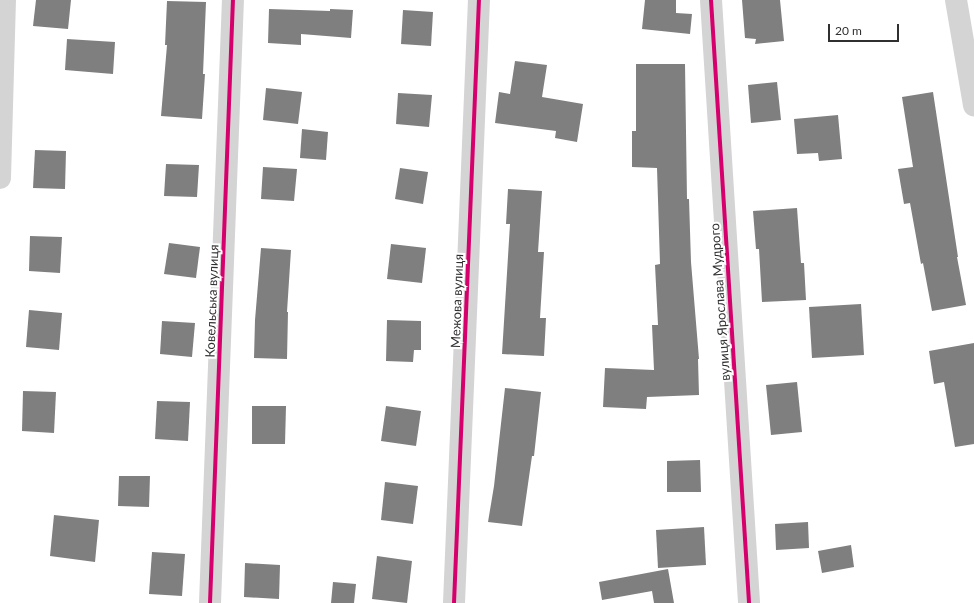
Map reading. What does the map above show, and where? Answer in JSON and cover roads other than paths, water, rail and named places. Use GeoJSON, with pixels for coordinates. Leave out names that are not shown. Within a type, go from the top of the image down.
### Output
{"type":"FeatureCollection","features":[{"type":"Feature","properties":{"kind":"street"},"geometry":{"type":"LineString","coordinates":[[0,178],[5,0]]}},
{"type":"Feature","properties":{"kind":"street","name":"Ковельська вулиця"},"geometry":{"type":"LineString","coordinates":[[210,603],[234,0]]}},
{"type":"Feature","properties":{"kind":"street","name":"Межова вулиця"},"geometry":{"type":"LineString","coordinates":[[454,603],[479,0]]}},
{"type":"Feature","properties":{"kind":"street","name":"вулиця Ярослава Мудрого"},"geometry":{"type":"LineString","coordinates":[[711,0],[749,603]]}},
{"type":"Feature","properties":{"kind":"street"},"geometry":{"type":"LineString","coordinates":[[956,0],[974,105]]}}]}
